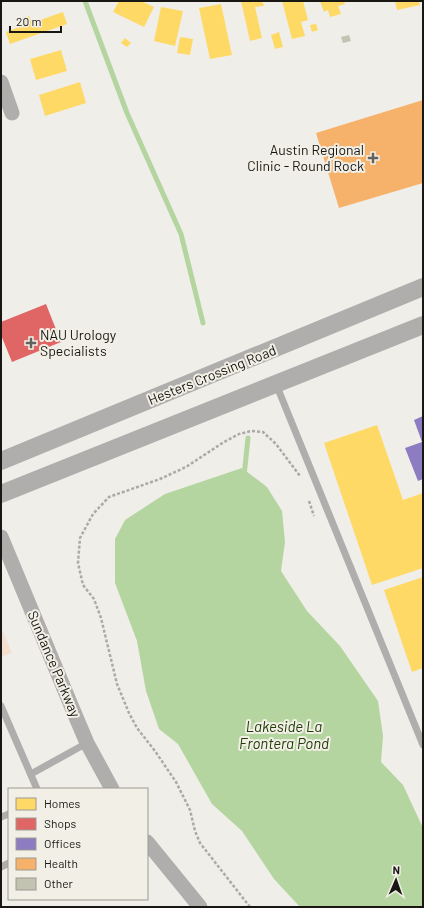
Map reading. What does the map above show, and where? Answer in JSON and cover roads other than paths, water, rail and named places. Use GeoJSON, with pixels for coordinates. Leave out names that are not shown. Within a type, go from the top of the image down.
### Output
{"type":"FeatureCollection","features":[{"type":"Feature","properties":{"kind":"street"},"geometry":{"type":"LineString","coordinates":[[1,82],[12,113]]}},
{"type":"Feature","properties":{"kind":"street","name":"Hesters Crossing Road"},"geometry":{"type":"LineString","coordinates":[[1,461],[423,287]]}},
{"type":"Feature","properties":{"kind":"street"},"geometry":{"type":"LineString","coordinates":[[1,494],[423,325]]}},
{"type":"Feature","properties":{"kind":"street","name":"Sundance Parkway"},"geometry":{"type":"LineString","coordinates":[[1,537],[87,743],[111,788]]}},
{"type":"Feature","properties":{"kind":"street"},"geometry":{"type":"LineString","coordinates":[[148,843],[200,907]]}},
{"type":"Feature","properties":{"kind":"lane"},"geometry":{"type":"LineString","coordinates":[[276,383],[423,745]]}},
{"type":"Feature","properties":{"kind":"lane"},"geometry":{"type":"LineString","coordinates":[[1,706],[37,788]]}},
{"type":"Feature","properties":{"kind":"lane"},"geometry":{"type":"LineString","coordinates":[[31,774],[87,743]]}},
{"type":"Feature","properties":{"kind":"water","name":"Lakeside La Frontera Pond"},"geometry":{"type":"Polygon","coordinates":[[[242,468],[267,487],[282,511],[285,542],[281,571],[307,611],[340,646],[378,701],[383,736],[381,762],[403,785],[423,828],[423,907],[300,907],[274,879],[242,831],[212,804],[178,744],[159,729],[146,691],[137,641],[115,583],[115,539],[125,520],[165,494],[242,468]]]}},
{"type":"Feature","properties":{"kind":"waterway"},"geometry":{"type":"LineString","coordinates":[[85,1],[127,113],[181,234],[203,323]]}},
{"type":"Feature","properties":{"kind":"waterway"},"geometry":{"type":"LineString","coordinates":[[244,476],[248,438]]}},
{"type":"Feature","properties":{"kind":"place","name":"Austin Regional Clinic - Round Rock"},"geometry":{"type":"Point","coordinates":[373,158]}},
{"type":"Feature","properties":{"kind":"place","name":"NAU Urology Specialists"},"geometry":{"type":"Point","coordinates":[31,343]}}]}
